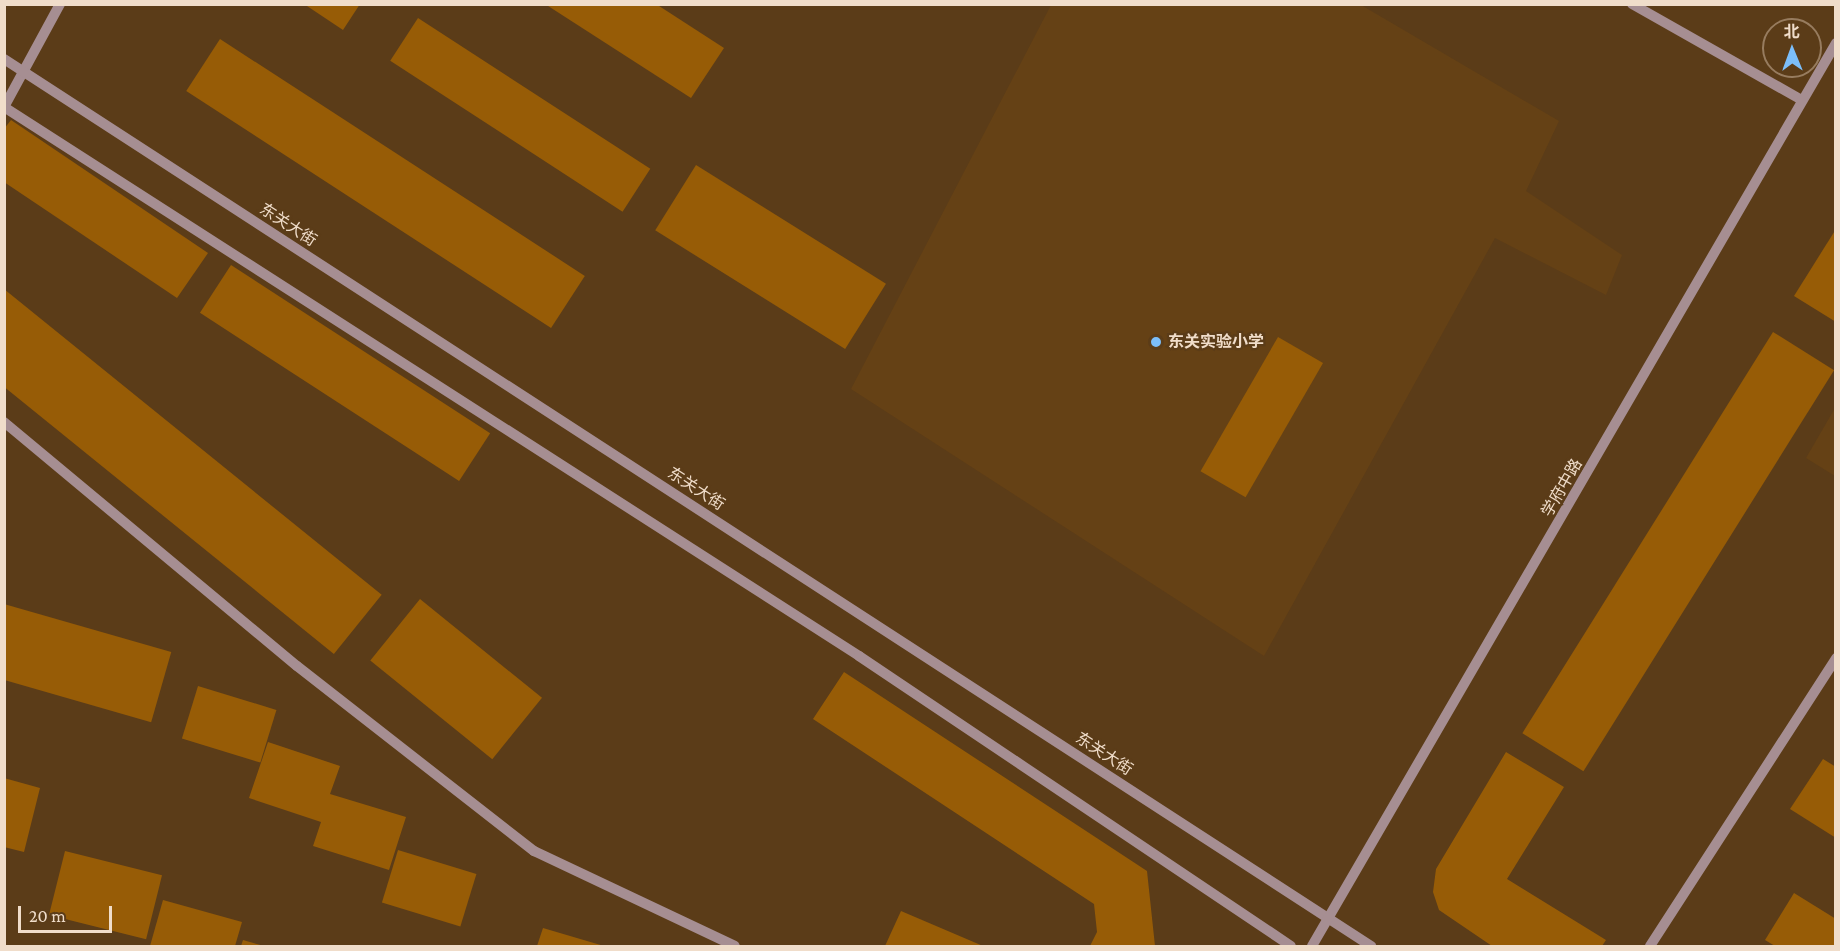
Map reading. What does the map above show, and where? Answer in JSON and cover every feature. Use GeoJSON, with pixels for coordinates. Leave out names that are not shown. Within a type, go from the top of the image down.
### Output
{"type":"FeatureCollection","features":[{"type":"Feature","properties":{"kind":"street"},"geometry":{"type":"LineString","coordinates":[[60,4],[4,107],[860,656],[1291,946]]}},
{"type":"Feature","properties":{"kind":"street"},"geometry":{"type":"LineString","coordinates":[[1632,4],[1802,100]]}},
{"type":"Feature","properties":{"kind":"street","name":"学府中路"},"geometry":{"type":"LineString","coordinates":[[1312,946],[1836,43]]}},
{"type":"Feature","properties":{"kind":"street","name":"东关大街"},"geometry":{"type":"LineString","coordinates":[[4,59],[1371,946]]}},
{"type":"Feature","properties":{"kind":"street"},"geometry":{"type":"LineString","coordinates":[[4,422],[297,666],[534,850],[735,946]]}},
{"type":"Feature","properties":{"kind":"street"},"geometry":{"type":"LineString","coordinates":[[1650,946],[1836,658]]}},
{"type":"Feature","properties":{"kind":"shaded area","name":"东关实验小学"},"geometry":{"type":"Polygon","coordinates":[[[1051,5],[1361,5],[1559,121],[1526,191],[1622,255],[1606,295],[1495,238],[1264,656],[851,389],[1051,5]]]}},
{"type":"Feature","properties":{"kind":"shaded area"},"geometry":{"type":"Polygon","coordinates":[[[1835,408],[1835,476],[1806,458],[1835,408]]]}},
{"type":"Feature","properties":{"kind":"building"},"geometry":{"type":"Polygon","coordinates":[[[304,4],[360,4],[343,30],[304,4]]]}},
{"type":"Feature","properties":{"kind":"building"},"geometry":{"type":"Polygon","coordinates":[[[545,4],[656,4],[724,48],[691,98],[545,4]]]}},
{"type":"Feature","properties":{"kind":"building"},"geometry":{"type":"Polygon","coordinates":[[[418,18],[650,169],[623,212],[390,61],[418,18]]]}},
{"type":"Feature","properties":{"kind":"building"},"geometry":{"type":"Polygon","coordinates":[[[220,39],[585,276],[551,328],[186,91],[220,39]]]}},
{"type":"Feature","properties":{"kind":"building"},"geometry":{"type":"Polygon","coordinates":[[[11,120],[208,253],[177,298],[4,182],[4,129],[11,120]]]}},
{"type":"Feature","properties":{"kind":"building"},"geometry":{"type":"Polygon","coordinates":[[[696,165],[886,284],[845,349],[655,230],[696,165]]]}},
{"type":"Feature","properties":{"kind":"building"},"geometry":{"type":"Polygon","coordinates":[[[1836,229],[1836,322],[1794,296],[1836,229]]]}},
{"type":"Feature","properties":{"kind":"building"},"geometry":{"type":"Polygon","coordinates":[[[231,265],[490,433],[459,481],[200,313],[231,265]]]}},
{"type":"Feature","properties":{"kind":"building"},"geometry":{"type":"Polygon","coordinates":[[[4,289],[382,595],[334,654],[4,387],[4,289]]]}},
{"type":"Feature","properties":{"kind":"building"},"geometry":{"type":"Polygon","coordinates":[[[1773,332],[1834,370],[1583,771],[1522,733],[1773,332]]]}},
{"type":"Feature","properties":{"kind":"building"},"geometry":{"type":"Polygon","coordinates":[[[1278,337],[1323,363],[1246,497],[1200,471],[1278,337]]]}},
{"type":"Feature","properties":{"kind":"building"},"geometry":{"type":"Polygon","coordinates":[[[420,599],[542,698],[492,759],[370,660],[420,599]]]}},
{"type":"Feature","properties":{"kind":"building"},"geometry":{"type":"Polygon","coordinates":[[[4,604],[171,652],[151,722],[4,680],[4,604]]]}},
{"type":"Feature","properties":{"kind":"building"},"geometry":{"type":"Polygon","coordinates":[[[844,672],[1147,871],[1155,946],[1090,946],[1097,932],[1094,904],[813,719],[844,672]]]}},
{"type":"Feature","properties":{"kind":"building"},"geometry":{"type":"Polygon","coordinates":[[[198,686],[276,710],[260,763],[182,739],[198,686]]]}},
{"type":"Feature","properties":{"kind":"building"},"geometry":{"type":"Polygon","coordinates":[[[268,742],[340,766],[330,794],[406,817],[389,870],[313,846],[321,822],[249,798],[268,742]]]}},
{"type":"Feature","properties":{"kind":"building"},"geometry":{"type":"Polygon","coordinates":[[[1506,752],[1564,787],[1507,879],[1606,940],[1602,946],[1492,946],[1439,910],[1433,892],[1436,869],[1506,752]]]}},
{"type":"Feature","properties":{"kind":"building"},"geometry":{"type":"Polygon","coordinates":[[[1823,759],[1836,767],[1836,838],[1790,809],[1823,759]]]}},
{"type":"Feature","properties":{"kind":"building"},"geometry":{"type":"Polygon","coordinates":[[[4,778],[40,788],[24,852],[4,847],[4,778]]]}},
{"type":"Feature","properties":{"kind":"building"},"geometry":{"type":"Polygon","coordinates":[[[398,850],[476,874],[460,927],[382,903],[398,850]]]}},
{"type":"Feature","properties":{"kind":"building"},"geometry":{"type":"Polygon","coordinates":[[[65,851],[162,875],[146,939],[49,915],[65,851]]]}},
{"type":"Feature","properties":{"kind":"building"},"geometry":{"type":"Polygon","coordinates":[[[1794,893],[1836,919],[1836,946],[1775,946],[1765,940],[1794,893]]]}},
{"type":"Feature","properties":{"kind":"building"},"geometry":{"type":"Polygon","coordinates":[[[163,900],[242,922],[235,946],[150,946],[163,900]]]}},
{"type":"Feature","properties":{"kind":"building"},"geometry":{"type":"Polygon","coordinates":[[[901,911],[983,946],[885,946],[901,911]]]}},
{"type":"Feature","properties":{"kind":"building"},"geometry":{"type":"Polygon","coordinates":[[[543,928],[604,946],[537,946],[543,928]]]}},
{"type":"Feature","properties":{"kind":"building"},"geometry":{"type":"Polygon","coordinates":[[[243,940],[264,946],[241,946],[243,940]]]}},
{"type":"Feature","properties":{"kind":"place","name":"东关实验小学"},"geometry":{"type":"Point","coordinates":[1156,342]}}]}
